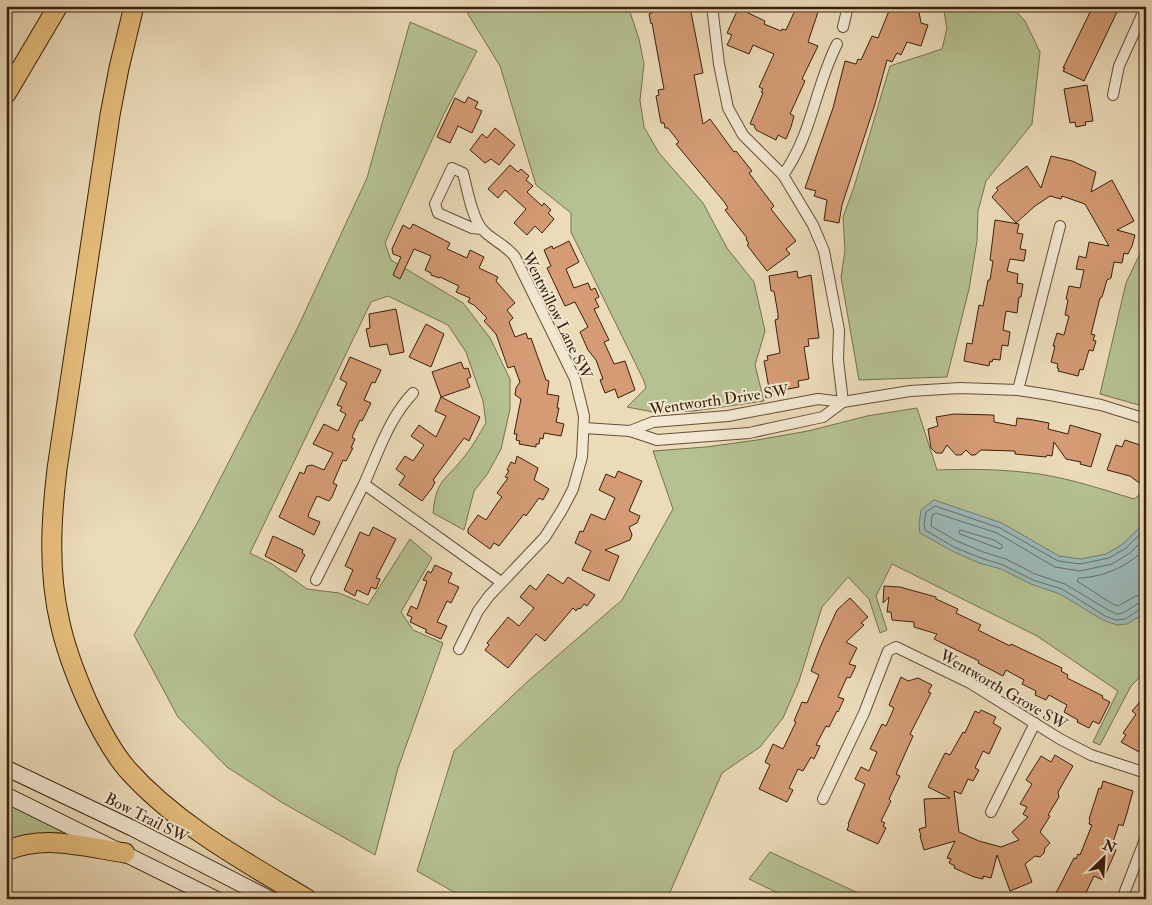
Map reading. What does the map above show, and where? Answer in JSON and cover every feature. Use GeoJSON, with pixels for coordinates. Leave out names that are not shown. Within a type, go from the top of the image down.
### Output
{"type":"FeatureCollection","features":[{"type":"Feature","properties":{"kind":"highway"},"geometry":{"type":"LineString","coordinates":[[6,94],[58,6]]}},
{"type":"Feature","properties":{"kind":"highway"},"geometry":{"type":"LineString","coordinates":[[134,6],[110,115],[57,469],[52,511],[52,558],[59,622],[68,654],[95,719],[108,743],[126,768],[159,799],[198,831],[235,856],[307,899]]}},
{"type":"Feature","properties":{"kind":"highway"},"geometry":{"type":"LineString","coordinates":[[6,851],[41,842],[125,852]]}},
{"type":"Feature","properties":{"kind":"main road","name":"Bow Trail SW"},"geometry":{"type":"LineString","coordinates":[[6,768],[132,828],[270,899]]}},
{"type":"Feature","properties":{"kind":"main road"},"geometry":{"type":"LineString","coordinates":[[6,795],[125,852],[216,899]]}},
{"type":"Feature","properties":{"kind":"street"},"geometry":{"type":"LineString","coordinates":[[712,6],[719,64],[728,108],[743,135],[783,175],[813,224],[824,251],[839,330],[838,360],[843,402]]}},
{"type":"Feature","properties":{"kind":"street"},"geometry":{"type":"LineString","coordinates":[[844,27],[848,6]]}},
{"type":"Feature","properties":{"kind":"street"},"geometry":{"type":"LineString","coordinates":[[1113,94],[1119,66],[1146,6]]}},
{"type":"Feature","properties":{"kind":"street"},"geometry":{"type":"LineString","coordinates":[[783,175],[804,139],[830,58],[837,44]]}},
{"type":"Feature","properties":{"kind":"street","name":"Wentwillow Lane SW"},"geometry":{"type":"LineString","coordinates":[[459,649],[478,611],[501,582],[544,538],[562,510],[578,473],[582,458],[584,428],[581,402],[575,379],[515,257],[482,229],[470,204],[464,173],[452,168],[434,204],[438,213],[472,228],[482,229]]}},
{"type":"Feature","properties":{"kind":"street"},"geometry":{"type":"LineString","coordinates":[[1018,390],[1060,226]]}},
{"type":"Feature","properties":{"kind":"street","name":"Wentworth Drive SW"},"geometry":{"type":"LineString","coordinates":[[630,431],[653,422],[728,416],[818,399],[843,402],[938,388],[1018,390],[1101,405],[1146,419]]}},
{"type":"Feature","properties":{"kind":"street"},"geometry":{"type":"LineString","coordinates":[[316,580],[391,426],[404,403],[413,393]]}},
{"type":"Feature","properties":{"kind":"street","name":"Wentworth Drive SW"},"geometry":{"type":"LineString","coordinates":[[584,428],[630,431],[657,440],[749,433],[823,417],[843,402]]}},
{"type":"Feature","properties":{"kind":"street"},"geometry":{"type":"LineString","coordinates":[[364,484],[501,582]]}},
{"type":"Feature","properties":{"kind":"street","name":"Wentworth Grove SW"},"geometry":{"type":"LineString","coordinates":[[823,799],[864,713],[888,652],[896,647],[970,683],[1060,739],[1091,755],[1146,773]]}},
{"type":"Feature","properties":{"kind":"street"},"geometry":{"type":"LineString","coordinates":[[990,812],[1035,723]]}},
{"type":"Feature","properties":{"kind":"street"},"geometry":{"type":"LineString","coordinates":[[1122,899],[1146,837]]}},
{"type":"Feature","properties":{"kind":"green space"},"geometry":{"type":"Polygon","coordinates":[[[470,6],[628,6],[639,39],[644,64],[640,100],[644,127],[659,153],[703,203],[727,248],[754,282],[765,331],[755,365],[764,401],[694,411],[653,412],[627,407],[646,388],[644,381],[571,232],[571,213],[536,185],[500,66],[468,14],[470,6]]]}},
{"type":"Feature","properties":{"kind":"green space"},"geometry":{"type":"Polygon","coordinates":[[[943,6],[1011,6],[1025,21],[1040,52],[1032,124],[986,181],[978,211],[977,241],[969,289],[947,377],[859,380],[841,277],[845,251],[843,217],[854,187],[890,66],[942,49],[947,28],[943,6]]]}},
{"type":"Feature","properties":{"kind":"green space"},"geometry":{"type":"Polygon","coordinates":[[[410,22],[477,51],[443,116],[385,243],[391,260],[463,303],[490,338],[510,379],[510,409],[501,449],[488,473],[474,491],[464,530],[433,513],[439,486],[468,452],[486,423],[483,401],[466,352],[448,325],[388,296],[371,302],[250,553],[272,564],[307,589],[339,593],[368,605],[410,539],[432,558],[401,612],[413,630],[443,643],[398,768],[375,855],[281,802],[227,767],[178,717],[134,635],[199,520],[297,329],[367,178],[410,22]]]}},
{"type":"Feature","properties":{"kind":"green space"},"geometry":{"type":"Polygon","coordinates":[[[1146,241],[1146,407],[1100,394],[1126,283],[1146,241]]]}},
{"type":"Feature","properties":{"kind":"green space"},"geometry":{"type":"Polygon","coordinates":[[[917,408],[937,470],[1011,471],[1050,476],[1079,482],[1134,499],[1146,490],[1146,671],[1131,686],[1100,745],[1093,742],[1118,691],[1037,636],[892,564],[876,596],[887,630],[880,633],[869,599],[848,577],[822,607],[799,681],[783,718],[760,747],[722,773],[667,899],[466,899],[417,871],[454,751],[527,682],[622,600],[673,509],[653,451],[706,447],[757,440],[808,431],[867,416],[917,408]]]}},
{"type":"Feature","properties":{"kind":"green space"},"geometry":{"type":"Polygon","coordinates":[[[6,802],[62,828],[61,833],[33,835],[6,842],[6,802]]]}},
{"type":"Feature","properties":{"kind":"green space"},"geometry":{"type":"Polygon","coordinates":[[[770,852],[871,899],[790,899],[749,879],[770,852]]]}},
{"type":"Feature","properties":{"kind":"water"},"geometry":{"type":"Polygon","coordinates":[[[934,500],[1002,523],[1059,556],[1081,559],[1106,554],[1123,544],[1146,521],[1146,610],[1142,615],[1127,624],[1117,625],[1103,620],[1060,594],[952,551],[920,533],[921,510],[934,500]]]}},
{"type":"Feature","properties":{"kind":"building"},"geometry":{"type":"Polygon","coordinates":[[[677,6],[678,10],[690,7],[703,73],[694,75],[703,124],[710,119],[734,152],[736,151],[752,171],[749,173],[774,206],[771,209],[796,241],[786,249],[790,254],[767,271],[747,245],[749,244],[747,238],[725,210],[728,208],[725,203],[676,144],[679,142],[668,128],[665,128],[664,123],[661,123],[656,96],[659,95],[658,90],[664,89],[649,14],[652,13],[651,8],[677,6]]]}},
{"type":"Feature","properties":{"kind":"building"},"geometry":{"type":"Polygon","coordinates":[[[797,6],[820,6],[808,42],[818,46],[802,79],[805,81],[790,114],[794,116],[786,139],[778,135],[776,140],[756,130],[754,125],[750,124],[763,93],[761,92],[763,89],[759,87],[774,54],[753,45],[749,54],[727,45],[732,35],[727,33],[737,11],[741,12],[742,10],[765,21],[764,24],[781,31],[782,29],[786,30],[797,6]]]}},
{"type":"Feature","properties":{"kind":"building"},"geometry":{"type":"Polygon","coordinates":[[[891,6],[918,6],[921,23],[928,25],[921,46],[907,42],[901,55],[897,53],[892,62],[887,60],[875,104],[842,205],[839,223],[824,220],[827,200],[814,196],[816,191],[805,188],[833,108],[845,61],[856,64],[858,59],[861,60],[872,36],[878,38],[891,6]]]}},
{"type":"Feature","properties":{"kind":"building"},"geometry":{"type":"Polygon","coordinates":[[[1093,6],[1110,6],[1118,10],[1084,81],[1063,71],[1065,68],[1063,68],[1093,6]]]}},
{"type":"Feature","properties":{"kind":"building"},"geometry":{"type":"Polygon","coordinates":[[[1087,85],[1093,121],[1085,122],[1086,125],[1076,127],[1075,122],[1070,123],[1064,89],[1087,85]]]}},
{"type":"Feature","properties":{"kind":"building"},"geometry":{"type":"Polygon","coordinates":[[[468,97],[478,102],[475,108],[482,111],[472,133],[458,126],[450,143],[437,137],[455,98],[465,103],[468,97]]]}},
{"type":"Feature","properties":{"kind":"building"},"geometry":{"type":"Polygon","coordinates":[[[495,128],[515,145],[499,165],[491,159],[485,163],[470,150],[482,134],[487,138],[495,128]]]}},
{"type":"Feature","properties":{"kind":"building"},"geometry":{"type":"Polygon","coordinates":[[[1051,156],[1072,161],[1096,172],[1091,192],[1112,180],[1134,221],[1117,230],[1135,235],[1128,254],[1124,253],[1122,263],[1114,262],[1111,278],[1107,280],[1102,297],[1100,298],[1091,334],[1095,335],[1093,340],[1096,341],[1093,351],[1089,350],[1083,370],[1080,369],[1078,376],[1058,371],[1058,364],[1051,362],[1055,346],[1053,346],[1057,333],[1064,335],[1069,316],[1065,315],[1069,286],[1080,288],[1084,270],[1076,269],[1079,256],[1086,258],[1089,242],[1109,246],[1085,204],[1062,196],[1061,199],[1050,196],[1016,223],[992,197],[998,190],[996,188],[1027,166],[1041,188],[1051,156]]]}},
{"type":"Feature","properties":{"kind":"building"},"geometry":{"type":"Polygon","coordinates":[[[510,165],[518,172],[521,169],[529,176],[526,180],[533,186],[527,192],[542,206],[544,203],[551,210],[548,213],[554,219],[542,233],[535,226],[527,235],[514,223],[526,209],[505,190],[498,198],[488,189],[510,165]]]}},
{"type":"Feature","properties":{"kind":"building"},"geometry":{"type":"Polygon","coordinates":[[[995,220],[1019,224],[1017,233],[1023,234],[1020,249],[1026,250],[1024,261],[1010,259],[1007,271],[1018,274],[1017,283],[1023,284],[1021,297],[1019,297],[1017,313],[1006,311],[1003,330],[1010,332],[1008,346],[1002,345],[1000,360],[993,359],[992,362],[990,361],[989,366],[964,361],[967,343],[972,344],[979,305],[983,306],[988,280],[990,280],[993,261],[990,260],[995,220]]]}},
{"type":"Feature","properties":{"kind":"building"},"geometry":{"type":"Polygon","coordinates":[[[413,224],[450,243],[447,249],[467,258],[470,250],[484,257],[479,268],[498,277],[496,281],[515,303],[507,310],[513,318],[509,322],[515,337],[526,333],[528,339],[531,338],[546,380],[549,381],[547,394],[559,396],[556,422],[564,424],[561,436],[544,433],[543,439],[540,438],[539,444],[536,444],[536,447],[519,444],[520,441],[516,440],[517,434],[514,434],[521,399],[515,395],[516,388],[520,382],[514,366],[508,368],[496,334],[484,321],[487,318],[474,305],[468,302],[470,298],[456,292],[459,286],[431,275],[431,273],[425,270],[431,256],[414,249],[400,279],[393,275],[401,257],[393,254],[392,249],[403,225],[410,229],[413,224]]]}},
{"type":"Feature","properties":{"kind":"building"},"geometry":{"type":"Polygon","coordinates":[[[569,241],[579,262],[566,269],[574,288],[588,283],[591,290],[595,288],[599,297],[595,299],[599,307],[594,309],[609,340],[604,342],[614,364],[625,361],[635,390],[618,398],[615,389],[605,393],[600,380],[603,379],[596,360],[588,350],[580,332],[588,327],[575,302],[565,306],[547,268],[551,266],[544,250],[552,246],[553,249],[569,241]]]}},
{"type":"Feature","properties":{"kind":"building"},"geometry":{"type":"Polygon","coordinates":[[[797,271],[798,278],[811,275],[819,338],[808,339],[809,346],[804,347],[809,379],[798,381],[799,387],[773,392],[772,387],[769,388],[764,361],[768,360],[767,356],[780,353],[775,320],[778,319],[778,314],[774,291],[771,291],[769,276],[797,271]]]}},
{"type":"Feature","properties":{"kind":"building"},"geometry":{"type":"Polygon","coordinates":[[[396,309],[404,352],[390,355],[387,344],[370,347],[366,329],[370,328],[369,314],[396,309]]]}},
{"type":"Feature","properties":{"kind":"building"},"geometry":{"type":"Polygon","coordinates":[[[426,324],[444,334],[431,367],[409,357],[426,324]]]}},
{"type":"Feature","properties":{"kind":"building"},"geometry":{"type":"Polygon","coordinates":[[[350,357],[381,370],[375,383],[372,382],[364,400],[371,403],[352,437],[355,439],[351,448],[353,448],[346,461],[343,460],[333,483],[337,485],[332,497],[329,501],[317,496],[309,513],[308,517],[320,522],[314,535],[279,517],[300,472],[304,474],[307,466],[312,465],[324,470],[333,453],[313,444],[324,424],[338,431],[346,414],[340,411],[342,407],[337,405],[347,383],[340,379],[350,357]]]}},
{"type":"Feature","properties":{"kind":"building"},"geometry":{"type":"Polygon","coordinates":[[[461,362],[464,369],[468,368],[471,377],[467,379],[470,387],[441,397],[432,372],[461,362]]]}},
{"type":"Feature","properties":{"kind":"building"},"geometry":{"type":"Polygon","coordinates":[[[441,397],[480,417],[469,441],[464,438],[433,480],[435,482],[432,488],[422,501],[399,485],[405,476],[396,469],[405,456],[413,461],[424,445],[411,436],[419,425],[436,437],[446,416],[435,411],[441,397]]]}},
{"type":"Feature","properties":{"kind":"building"},"geometry":{"type":"Polygon","coordinates":[[[954,414],[994,415],[994,422],[1016,426],[1017,418],[1033,420],[1049,423],[1048,429],[1068,434],[1070,425],[1101,434],[1091,467],[1080,464],[1081,462],[1066,459],[1054,442],[1052,456],[1047,455],[1046,457],[1015,454],[1015,451],[981,450],[975,455],[971,455],[966,450],[961,455],[956,455],[947,445],[942,453],[936,453],[931,448],[928,429],[938,426],[936,417],[954,414]]]}},
{"type":"Feature","properties":{"kind":"building"},"geometry":{"type":"Polygon","coordinates":[[[1125,440],[1146,447],[1146,488],[1130,476],[1107,470],[1116,445],[1122,447],[1125,440]]]}},
{"type":"Feature","properties":{"kind":"building"},"geometry":{"type":"Polygon","coordinates":[[[517,456],[538,468],[534,480],[549,489],[543,500],[539,498],[526,516],[524,514],[499,546],[494,543],[490,549],[468,533],[468,529],[478,515],[486,520],[502,497],[497,493],[508,478],[505,477],[509,471],[507,470],[511,462],[515,464],[517,456]]]}},
{"type":"Feature","properties":{"kind":"building"},"geometry":{"type":"Polygon","coordinates":[[[618,471],[642,481],[629,511],[640,516],[637,523],[629,527],[632,535],[630,540],[605,550],[619,556],[609,581],[582,570],[591,551],[575,543],[580,531],[583,532],[591,514],[605,520],[615,498],[599,490],[606,474],[615,478],[618,471]]]}},
{"type":"Feature","properties":{"kind":"building"},"geometry":{"type":"Polygon","coordinates":[[[373,527],[396,539],[376,578],[380,579],[376,589],[371,587],[368,595],[357,590],[355,596],[344,590],[353,570],[345,566],[360,532],[369,536],[373,527]]]}},
{"type":"Feature","properties":{"kind":"building"},"geometry":{"type":"Polygon","coordinates":[[[273,536],[303,550],[302,553],[305,555],[296,572],[265,556],[273,536]]]}},
{"type":"Feature","properties":{"kind":"building"},"geometry":{"type":"Polygon","coordinates":[[[435,565],[452,573],[448,582],[459,587],[451,603],[447,601],[437,622],[447,626],[441,639],[425,632],[427,630],[410,622],[412,617],[407,615],[411,606],[417,609],[427,581],[423,580],[428,571],[431,573],[435,565]]]}},
{"type":"Feature","properties":{"kind":"building"},"geometry":{"type":"Polygon","coordinates":[[[548,574],[563,584],[568,577],[595,595],[587,606],[584,604],[576,611],[573,608],[545,641],[536,634],[508,668],[485,650],[489,645],[487,643],[508,617],[519,626],[534,608],[520,597],[530,585],[536,590],[548,574]]]}},
{"type":"Feature","properties":{"kind":"building"},"geometry":{"type":"Polygon","coordinates":[[[884,586],[900,587],[936,597],[936,599],[958,609],[956,613],[981,625],[978,630],[1062,668],[1061,671],[1068,675],[1067,678],[1103,696],[1102,698],[1110,702],[1099,724],[1093,721],[1089,728],[1077,722],[1078,720],[1064,712],[1067,705],[1049,695],[1046,700],[1035,695],[1036,691],[1022,684],[1024,680],[1006,670],[1003,676],[978,663],[979,661],[934,639],[937,634],[914,627],[914,622],[892,620],[891,612],[887,612],[889,597],[883,603],[884,586]]]}},
{"type":"Feature","properties":{"kind":"building"},"geometry":{"type":"Polygon","coordinates":[[[850,598],[868,617],[861,623],[864,625],[846,642],[857,648],[849,664],[856,666],[850,678],[847,677],[838,697],[844,699],[838,712],[829,727],[826,726],[816,745],[820,746],[814,759],[811,757],[803,771],[798,769],[789,788],[793,790],[787,802],[759,789],[770,765],[765,762],[773,744],[783,749],[796,722],[794,721],[802,702],[807,703],[819,675],[811,671],[821,645],[837,610],[850,598]]]}},
{"type":"Feature","properties":{"kind":"building"},"geometry":{"type":"Polygon","coordinates":[[[901,677],[908,681],[918,678],[932,685],[928,692],[931,693],[910,734],[913,736],[896,774],[900,776],[881,821],[885,823],[883,826],[886,828],[878,844],[847,830],[865,784],[855,779],[861,767],[869,771],[877,752],[870,749],[882,724],[886,726],[894,708],[889,705],[901,677]]]}},
{"type":"Feature","properties":{"kind":"building"},"geometry":{"type":"Polygon","coordinates":[[[1146,695],[1146,753],[1140,750],[1139,752],[1121,742],[1126,735],[1123,733],[1136,714],[1132,711],[1146,695]]]}},
{"type":"Feature","properties":{"kind":"building"},"geometry":{"type":"Polygon","coordinates":[[[981,710],[996,717],[993,723],[1001,728],[989,754],[983,751],[975,768],[979,770],[973,781],[968,779],[961,794],[954,791],[959,832],[979,841],[1001,847],[1019,840],[1012,832],[1028,817],[1023,814],[1027,807],[1020,804],[1032,784],[1026,780],[1041,756],[1051,762],[1055,755],[1073,766],[1058,792],[1059,797],[1048,815],[1050,816],[1040,832],[1050,843],[1040,857],[1035,856],[1025,864],[1032,882],[1010,891],[997,855],[991,878],[983,876],[983,879],[974,877],[954,868],[955,866],[949,863],[951,859],[947,858],[955,841],[924,850],[920,836],[919,829],[926,827],[924,799],[950,798],[928,787],[945,753],[950,755],[963,732],[965,733],[975,711],[979,713],[981,710]]]}},
{"type":"Feature","properties":{"kind":"building"},"geometry":{"type":"Polygon","coordinates":[[[1103,781],[1133,791],[1127,813],[1123,826],[1119,824],[1111,848],[1116,850],[1103,880],[1094,876],[1083,899],[1068,899],[1056,893],[1074,858],[1076,859],[1078,854],[1080,855],[1092,825],[1089,824],[1089,819],[1103,781]]]}}]}
